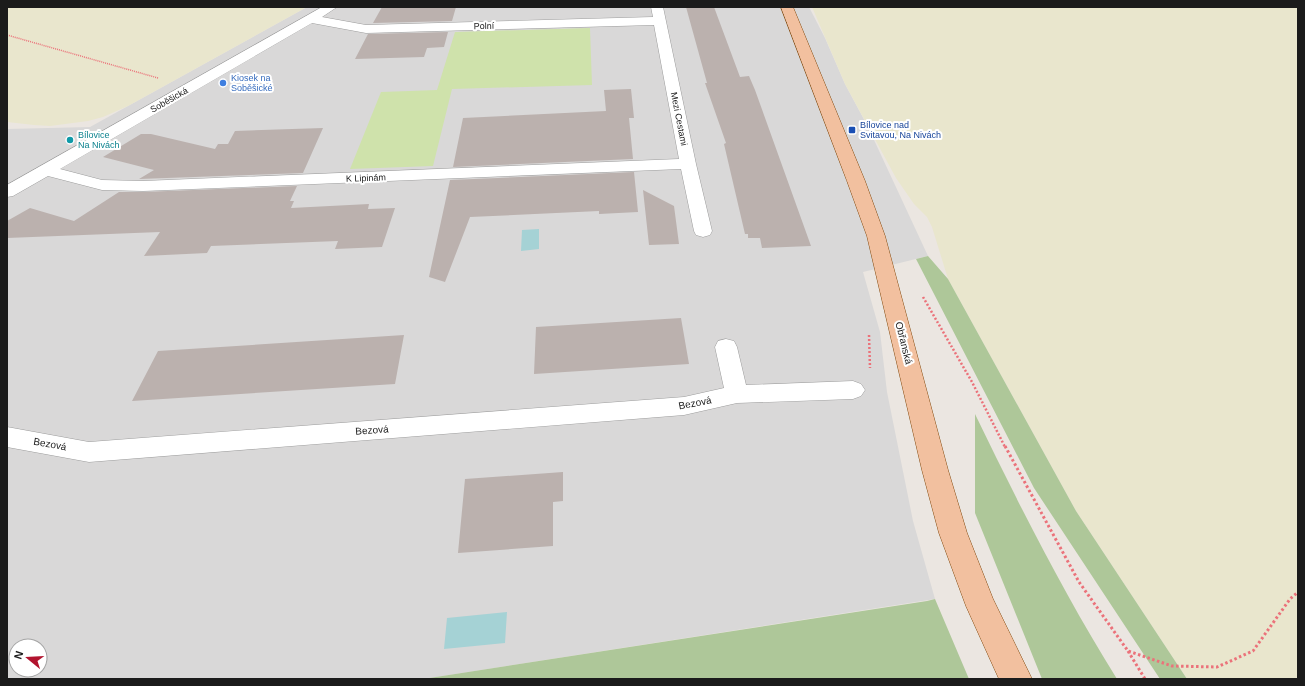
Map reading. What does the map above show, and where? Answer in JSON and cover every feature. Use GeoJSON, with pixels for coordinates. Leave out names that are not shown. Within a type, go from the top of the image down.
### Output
{"type":"FeatureCollection","features":[{"type":"Feature","properties":{"kind":"main road","name":"Obřanská"},"geometry":{"type":"LineString","coordinates":[[787,7],[856,181],[876,236],[935,470],[953,533],[981,606],[1016,679]]}},
{"type":"Feature","properties":{"kind":"street","name":"Soběšická"},"geometry":{"type":"LineString","coordinates":[[7,192],[331,7]]}},
{"type":"Feature","properties":{"kind":"street","name":"Polní"},"geometry":{"type":"LineString","coordinates":[[310,20],[366,29],[658,14]]}},
{"type":"Feature","properties":{"kind":"street","name":"Mezi Cestami"},"geometry":{"type":"LineString","coordinates":[[658,14],[703,231]]}},
{"type":"Feature","properties":{"kind":"street","name":"K Lipinám"},"geometry":{"type":"LineString","coordinates":[[46,170],[102,185],[143,186],[688,164]]}},
{"type":"Feature","properties":{"kind":"street"},"geometry":{"type":"LineString","coordinates":[[726,347],[737,394]]}},
{"type":"Feature","properties":{"kind":"street","name":"Bezová"},"geometry":{"type":"LineString","coordinates":[[7,437],[89,452],[684,406],[737,394],[853,390]]}},
{"type":"Feature","properties":{"kind":"path"},"geometry":{"type":"LineString","coordinates":[[7,36],[191,87]]}},
{"type":"Feature","properties":{"kind":"path"},"geometry":{"type":"LineString","coordinates":[[886,274],[917,287],[972,382],[1018,471],[1079,582],[1128,651],[1145,679]]}},
{"type":"Feature","properties":{"kind":"path"},"geometry":{"type":"LineString","coordinates":[[1128,651],[1172,666],[1217,667],[1253,651],[1290,599],[1298,592]]}},
{"type":"Feature","properties":{"kind":"shaded area"},"geometry":{"type":"Polygon","coordinates":[[[7,7],[307,7],[128,106],[103,117],[88,121],[50,126],[7,122],[7,7]]]}},
{"type":"Feature","properties":{"kind":"shaded area"},"geometry":{"type":"Polygon","coordinates":[[[307,7],[809,7],[825,38],[845,84],[868,127],[928,256],[863,272],[880,332],[887,392],[913,521],[935,599],[423,679],[7,679],[7,129],[90,127],[307,7]]]}},
{"type":"Feature","properties":{"kind":"shaded area"},"geometry":{"type":"Polygon","coordinates":[[[812,7],[1298,7],[1298,679],[1187,679],[1076,511],[948,279],[932,227],[927,217],[914,204],[896,178],[845,84],[812,7]]]}},
{"type":"Feature","properties":{"kind":"green space"},"geometry":{"type":"Polygon","coordinates":[[[590,28],[592,85],[452,89],[433,166],[350,169],[381,92],[437,90],[455,32],[590,28]]]}},
{"type":"Feature","properties":{"kind":"green space"},"geometry":{"type":"Polygon","coordinates":[[[928,256],[948,279],[1076,511],[1187,679],[1160,679],[1034,488],[916,259],[928,256]]]}},
{"type":"Feature","properties":{"kind":"green space"},"geometry":{"type":"Polygon","coordinates":[[[975,414],[1043,549],[1097,647],[1117,679],[1042,679],[975,513],[975,414]]]}},
{"type":"Feature","properties":{"kind":"green space"},"geometry":{"type":"Polygon","coordinates":[[[935,599],[969,679],[423,679],[927,601],[935,599]]]}},
{"type":"Feature","properties":{"kind":"water"},"geometry":{"type":"Polygon","coordinates":[[[539,229],[539,249],[521,251],[522,230],[539,229]]]}},
{"type":"Feature","properties":{"kind":"water"},"geometry":{"type":"Polygon","coordinates":[[[507,612],[505,643],[444,649],[447,618],[507,612]]]}},
{"type":"Feature","properties":{"kind":"building"},"geometry":{"type":"Polygon","coordinates":[[[382,7],[456,7],[452,21],[373,23],[382,7]]]}},
{"type":"Feature","properties":{"kind":"building"},"geometry":{"type":"Polygon","coordinates":[[[686,7],[714,7],[740,77],[749,76],[755,90],[811,246],[762,248],[760,238],[748,238],[748,234],[745,234],[724,144],[726,143],[705,83],[707,83],[686,7]]]}},
{"type":"Feature","properties":{"kind":"building"},"geometry":{"type":"Polygon","coordinates":[[[448,32],[444,47],[427,48],[424,57],[355,59],[368,34],[448,32]]]}},
{"type":"Feature","properties":{"kind":"building"},"geometry":{"type":"Polygon","coordinates":[[[631,89],[634,118],[629,118],[633,159],[453,167],[463,118],[606,111],[604,90],[631,89]]]}},
{"type":"Feature","properties":{"kind":"building"},"geometry":{"type":"Polygon","coordinates":[[[323,128],[303,173],[139,179],[154,170],[103,157],[141,134],[151,134],[215,149],[218,144],[228,144],[235,131],[323,128]]]}},
{"type":"Feature","properties":{"kind":"building"},"geometry":{"type":"Polygon","coordinates":[[[634,172],[638,212],[599,214],[599,211],[470,217],[445,282],[429,277],[450,180],[634,172]]]}},
{"type":"Feature","properties":{"kind":"building"},"geometry":{"type":"Polygon","coordinates":[[[297,186],[290,201],[294,201],[291,208],[369,204],[368,209],[395,208],[382,247],[335,249],[338,241],[211,246],[207,253],[144,256],[160,232],[7,238],[7,221],[30,208],[74,221],[119,192],[297,186]]]}},
{"type":"Feature","properties":{"kind":"building"},"geometry":{"type":"Polygon","coordinates":[[[643,190],[674,206],[679,244],[649,245],[643,190]]]}},
{"type":"Feature","properties":{"kind":"building"},"geometry":{"type":"Polygon","coordinates":[[[681,318],[689,364],[534,374],[536,327],[681,318]]]}},
{"type":"Feature","properties":{"kind":"building"},"geometry":{"type":"Polygon","coordinates":[[[404,335],[395,384],[132,401],[158,351],[404,335]]]}},
{"type":"Feature","properties":{"kind":"building"},"geometry":{"type":"Polygon","coordinates":[[[563,472],[563,501],[553,502],[553,546],[458,553],[465,479],[563,472]]]}},
{"type":"Feature","properties":{"kind":"place","name":"Kiosek na Soběšické"},"geometry":{"type":"Point","coordinates":[223,83]}},
{"type":"Feature","properties":{"kind":"place","name":"Bílovice nad Svitavou, Na Nivách"},"geometry":{"type":"Point","coordinates":[852,130]}},
{"type":"Feature","properties":{"kind":"place","name":"Bílovice Na Nivách"},"geometry":{"type":"Point","coordinates":[70,140]}}]}
